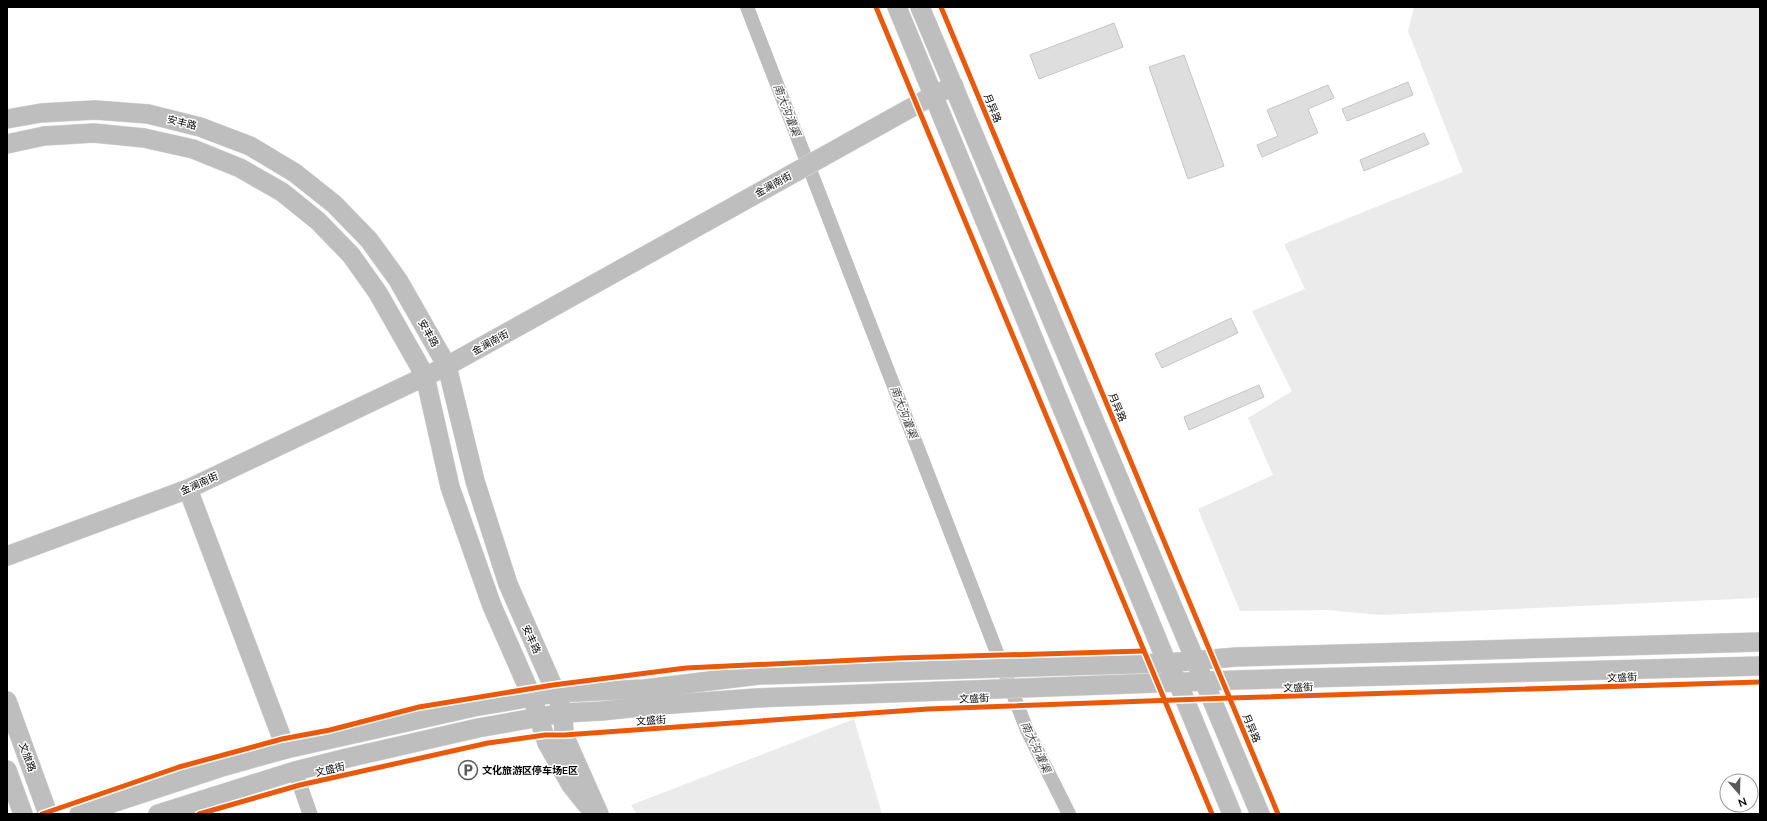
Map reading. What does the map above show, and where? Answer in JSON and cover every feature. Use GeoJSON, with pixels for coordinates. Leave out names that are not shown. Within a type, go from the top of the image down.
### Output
{"type":"FeatureCollection","features":[{"type":"Feature","properties":{"kind":"main road"},"geometry":{"type":"LineString","coordinates":[[897,7],[1167,663],[1178,683],[1232,814]]}},
{"type":"Feature","properties":{"kind":"main road"},"geometry":{"type":"LineString","coordinates":[[920,7],[1260,814]]}},
{"type":"Feature","properties":{"kind":"main road","name":"金澜南街"},"geometry":{"type":"LineString","coordinates":[[7,556],[188,489],[447,366],[934,95],[954,86]]}},
{"type":"Feature","properties":{"kind":"main road","name":"安丰路"},"geometry":{"type":"LineString","coordinates":[[7,119],[68,110],[115,110],[148,114],[181,121],[226,136],[274,159],[315,187],[348,217],[369,240],[398,280],[447,366],[475,481],[508,584],[556,693],[563,713],[564,735],[599,814]]}},
{"type":"Feature","properties":{"kind":"main road"},"geometry":{"type":"LineString","coordinates":[[7,144],[44,136],[69,134],[119,135],[144,138],[193,149],[217,158],[262,180],[288,197],[318,221],[351,255],[378,293],[425,376],[450,487],[492,606],[532,696],[547,744],[572,785],[594,814]]}},
{"type":"Feature","properties":{"kind":"main road"},"geometry":{"type":"LineString","coordinates":[[188,489],[286,749]]}},
{"type":"Feature","properties":{"kind":"main road"},"geometry":{"type":"LineString","coordinates":[[79,814],[211,771],[286,749],[421,719],[532,696],[556,693],[644,689],[759,675],[1167,663],[1236,657],[1760,642]]}},
{"type":"Feature","properties":{"kind":"main road","name":"文盛街"},"geometry":{"type":"LineString","coordinates":[[158,814],[295,771],[411,742],[539,716],[563,713],[757,698],[1073,686],[1760,666]]}},
{"type":"Feature","properties":{"kind":"main road","name":"文旅路"},"geometry":{"type":"LineString","coordinates":[[7,701],[48,814]]}},
{"type":"Feature","properties":{"kind":"main road"},"geometry":{"type":"LineString","coordinates":[[7,770],[23,814]]}},
{"type":"Feature","properties":{"kind":"street"},"geometry":{"type":"LineString","coordinates":[[295,771],[310,814]]}},
{"type":"Feature","properties":{"kind":"shaded area"},"geometry":{"type":"Polygon","coordinates":[[[1414,7],[1760,7],[1760,598],[1380,615],[1328,610],[1240,611],[1198,509],[1273,475],[1248,418],[1292,391],[1252,311],[1305,289],[1284,244],[1463,172],[1408,31],[1414,7]]]}},
{"type":"Feature","properties":{"kind":"shaded area"},"geometry":{"type":"Polygon","coordinates":[[[854,719],[882,814],[637,814],[631,805],[854,719]]]}},
{"type":"Feature","properties":{"kind":"building"},"geometry":{"type":"Polygon","coordinates":[[[1114,23],[1123,47],[1039,79],[1030,55],[1114,23]]]}},
{"type":"Feature","properties":{"kind":"building"},"geometry":{"type":"Polygon","coordinates":[[[1184,55],[1224,166],[1188,179],[1149,67],[1184,55]]]}},
{"type":"Feature","properties":{"kind":"building"},"geometry":{"type":"Polygon","coordinates":[[[1408,82],[1413,95],[1347,121],[1342,109],[1408,82]]]}},
{"type":"Feature","properties":{"kind":"building"},"geometry":{"type":"Polygon","coordinates":[[[1328,85],[1334,98],[1308,109],[1318,133],[1262,157],[1257,145],[1278,136],[1267,110],[1328,85]]]}},
{"type":"Feature","properties":{"kind":"building"},"geometry":{"type":"Polygon","coordinates":[[[1424,133],[1429,144],[1364,171],[1360,160],[1424,133]]]}},
{"type":"Feature","properties":{"kind":"building"},"geometry":{"type":"Polygon","coordinates":[[[1231,318],[1238,333],[1162,368],[1155,354],[1231,318]]]}},
{"type":"Feature","properties":{"kind":"building"},"geometry":{"type":"Polygon","coordinates":[[[1259,385],[1264,397],[1189,430],[1184,417],[1259,385]]]}},
{"type":"Feature","properties":{"kind":"waterway","name":"南大沟灌渠"},"geometry":{"type":"LineString","coordinates":[[747,7],[1027,730],[1069,814]]}},
{"type":"Feature","properties":{"kind":"cycle path"},"geometry":{"type":"LineString","coordinates":[[876,7],[1212,814]]}},
{"type":"Feature","properties":{"kind":"cycle path","name":"月异路"},"geometry":{"type":"LineString","coordinates":[[941,7],[1278,814]]}},
{"type":"Feature","properties":{"kind":"cycle path"},"geometry":{"type":"LineString","coordinates":[[42,814],[179,767],[282,739],[330,730],[419,707],[553,685],[686,668],[899,658],[1144,651]]}},
{"type":"Feature","properties":{"kind":"cycle path"},"geometry":{"type":"LineString","coordinates":[[199,814],[300,785],[488,743],[545,735],[564,735],[928,709],[1760,682]]}},
{"type":"Feature","properties":{"kind":"place","name":"文化旅游区停车场E区"},"geometry":{"type":"Point","coordinates":[468,770]}}]}
